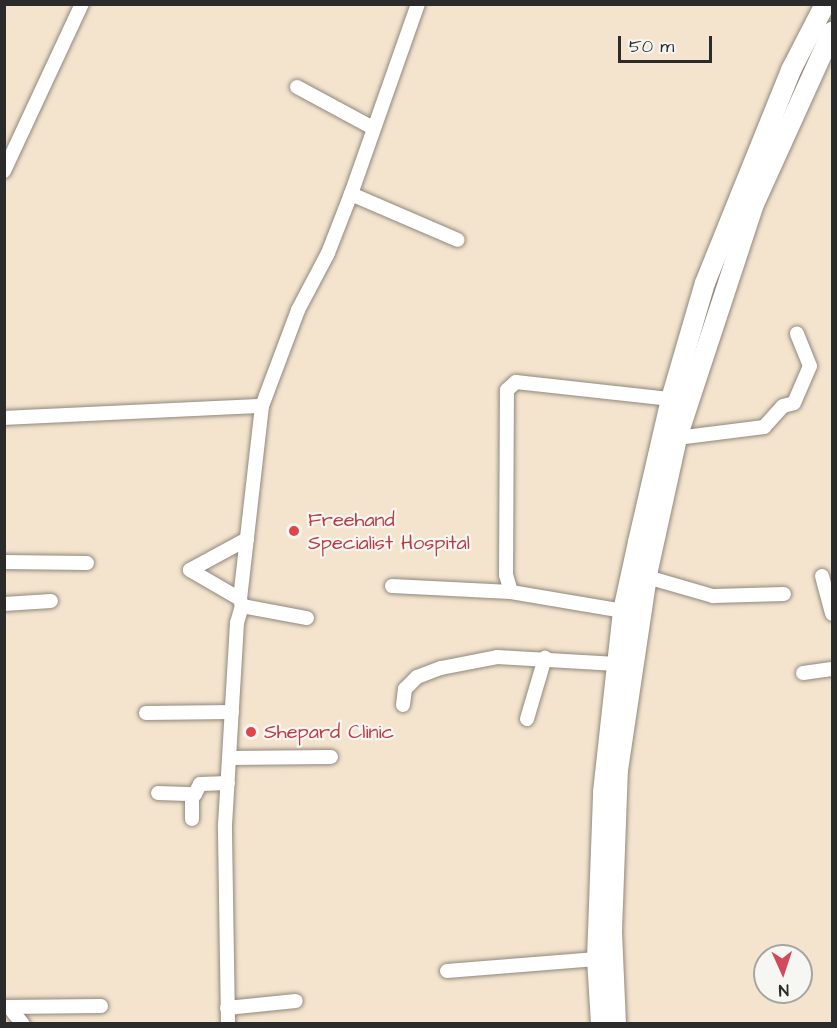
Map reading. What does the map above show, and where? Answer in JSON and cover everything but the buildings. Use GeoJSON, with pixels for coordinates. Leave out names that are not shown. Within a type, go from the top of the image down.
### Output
{"type":"FeatureCollection","features":[{"type":"Feature","properties":{"kind":"main road"},"geometry":{"type":"LineString","coordinates":[[601,1023],[597,959],[603,792],[623,611],[671,399],[723,233],[791,70],[825,4]]}},
{"type":"Feature","properties":{"kind":"main road"},"geometry":{"type":"LineString","coordinates":[[616,1023],[612,931],[618,770],[647,577],[677,438],[747,222],[832,32]]}},
{"type":"Feature","properties":{"kind":"street"},"geometry":{"type":"LineString","coordinates":[[4,171],[82,4]]}},
{"type":"Feature","properties":{"kind":"street"},"geometry":{"type":"LineString","coordinates":[[228,1023],[229,758],[237,624],[262,406],[298,310],[328,253],[351,194],[418,4]]}},
{"type":"Feature","properties":{"kind":"street"},"geometry":{"type":"LineString","coordinates":[[297,87],[373,128]]}},
{"type":"Feature","properties":{"kind":"street"},"geometry":{"type":"LineString","coordinates":[[351,194],[458,240]]}},
{"type":"Feature","properties":{"kind":"street"},"geometry":{"type":"LineString","coordinates":[[677,438],[764,427],[783,406],[794,403],[810,366],[797,334]]}},
{"type":"Feature","properties":{"kind":"street"},"geometry":{"type":"LineString","coordinates":[[511,592],[506,575],[507,390],[516,382],[671,399]]}},
{"type":"Feature","properties":{"kind":"street"},"geometry":{"type":"LineString","coordinates":[[4,418],[262,406]]}},
{"type":"Feature","properties":{"kind":"street"},"geometry":{"type":"LineString","coordinates":[[247,539],[190,570],[241,602],[307,618]]}},
{"type":"Feature","properties":{"kind":"street"},"geometry":{"type":"LineString","coordinates":[[4,562],[87,563]]}},
{"type":"Feature","properties":{"kind":"street"},"geometry":{"type":"LineString","coordinates":[[822,576],[832,614]]}},
{"type":"Feature","properties":{"kind":"street"},"geometry":{"type":"LineString","coordinates":[[647,577],[713,596],[784,594]]}},
{"type":"Feature","properties":{"kind":"street"},"geometry":{"type":"LineString","coordinates":[[392,586],[511,592],[623,611]]}},
{"type":"Feature","properties":{"kind":"street"},"geometry":{"type":"LineString","coordinates":[[4,604],[51,601]]}},
{"type":"Feature","properties":{"kind":"street"},"geometry":{"type":"LineString","coordinates":[[403,705],[405,689],[417,677],[441,668],[497,657],[617,664]]}},
{"type":"Feature","properties":{"kind":"street"},"geometry":{"type":"LineString","coordinates":[[527,719],[545,658]]}},
{"type":"Feature","properties":{"kind":"street"},"geometry":{"type":"LineString","coordinates":[[802,673],[832,669]]}},
{"type":"Feature","properties":{"kind":"street"},"geometry":{"type":"LineString","coordinates":[[146,713],[232,712]]}},
{"type":"Feature","properties":{"kind":"street"},"geometry":{"type":"LineString","coordinates":[[229,758],[331,757]]}},
{"type":"Feature","properties":{"kind":"street"},"geometry":{"type":"LineString","coordinates":[[192,819],[192,794],[200,784],[228,783]]}},
{"type":"Feature","properties":{"kind":"street"},"geometry":{"type":"LineString","coordinates":[[158,793],[192,794]]}},
{"type":"Feature","properties":{"kind":"street"},"geometry":{"type":"LineString","coordinates":[[447,971],[597,959]]}},
{"type":"Feature","properties":{"kind":"street"},"geometry":{"type":"LineString","coordinates":[[227,1008],[296,1001]]}},
{"type":"Feature","properties":{"kind":"street"},"geometry":{"type":"LineString","coordinates":[[7,1007],[101,1006]]}},
{"type":"Feature","properties":{"kind":"street"},"geometry":{"type":"LineString","coordinates":[[7,1007],[23,1023]]}},
{"type":"Feature","properties":{"kind":"place","name":"Freehand Specialist Hospital"},"geometry":{"type":"Point","coordinates":[294,531]}},
{"type":"Feature","properties":{"kind":"place","name":"Shepard Clinic"},"geometry":{"type":"Point","coordinates":[251,732]}}]}
